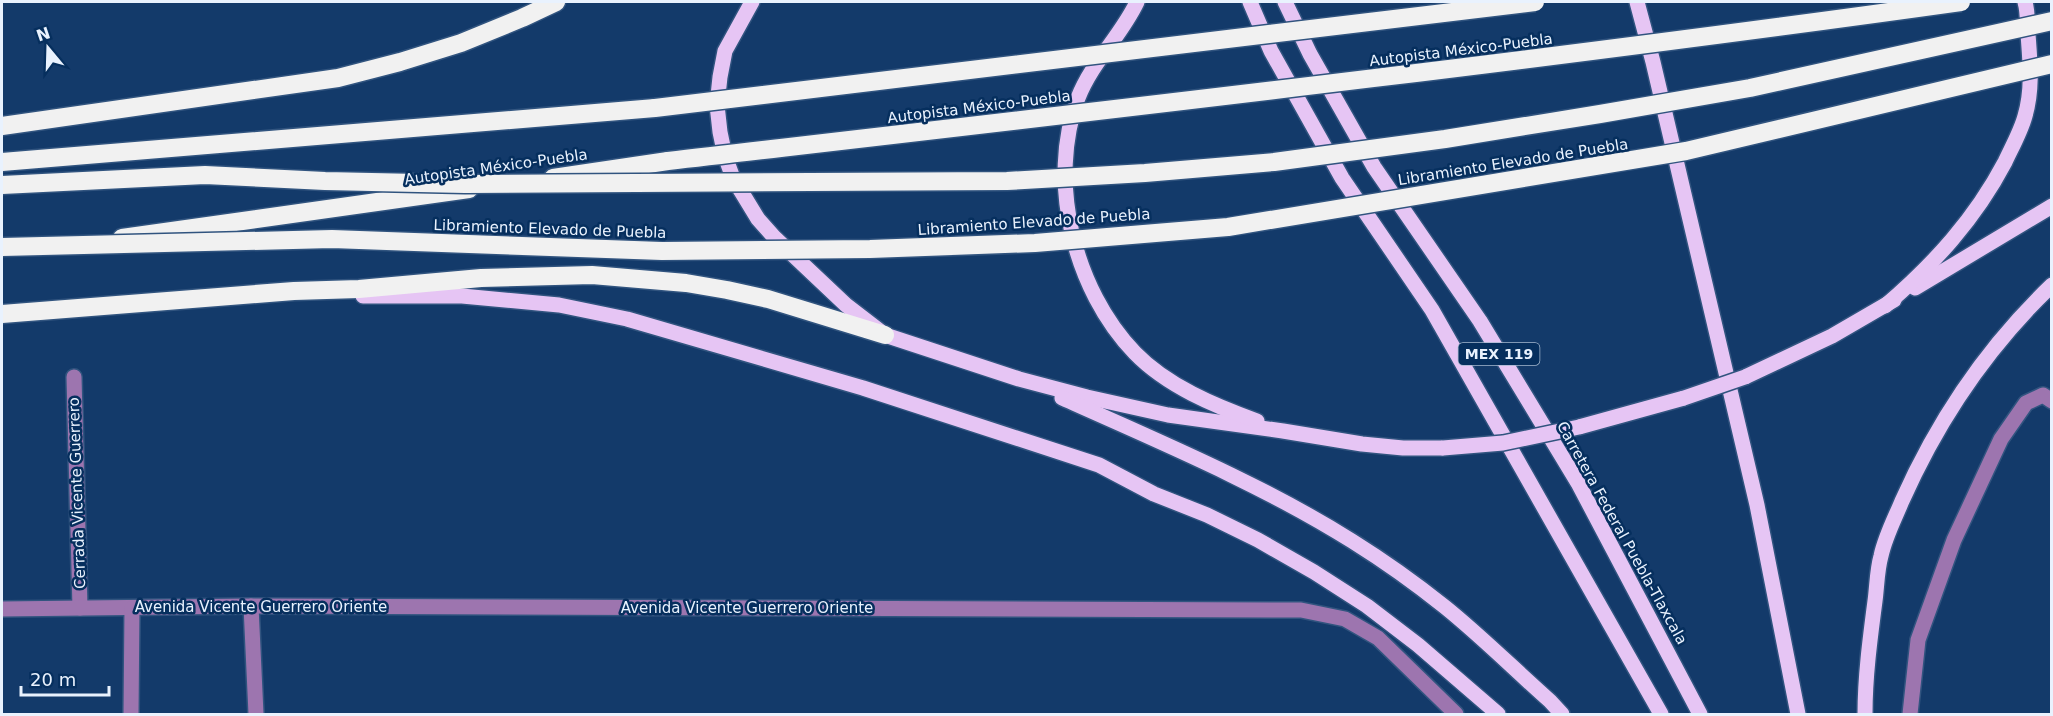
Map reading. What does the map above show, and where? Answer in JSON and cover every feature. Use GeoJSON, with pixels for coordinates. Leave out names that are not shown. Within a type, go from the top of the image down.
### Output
{"type":"FeatureCollection","features":[{"type":"Feature","properties":{"kind":"highway"},"geometry":{"type":"LineString","coordinates":[[2,126],[338,78],[400,62],[461,42],[556,2]]}},
{"type":"Feature","properties":{"kind":"highway"},"geometry":{"type":"LineString","coordinates":[[2,162],[655,108],[1535,2]]}},
{"type":"Feature","properties":{"kind":"highway","name":"Autopista México-Puebla"},"geometry":{"type":"LineString","coordinates":[[2,255],[668,161],[1371,80],[1961,2]]}},
{"type":"Feature","properties":{"kind":"highway"},"geometry":{"type":"LineString","coordinates":[[2,186],[205,175],[325,181],[465,184],[1007,181],[1145,173],[1274,162],[1444,139],[1600,114],[1750,88],[2052,21]]}},
{"type":"Feature","properties":{"kind":"highway","name":"Libramiento Elevado de Puebla"},"geometry":{"type":"LineString","coordinates":[[2,247],[332,239],[662,251],[870,249],[1035,243],[1217,228],[1686,151],[2052,64]]}},
{"type":"Feature","properties":{"kind":"highway"},"geometry":{"type":"LineString","coordinates":[[2,314],[294,291],[359,289],[419,282],[544,275],[592,275],[686,283],[747,295],[885,335]]}},
{"type":"Feature","properties":{"kind":"main road"},"geometry":{"type":"LineString","coordinates":[[752,2],[725,51],[717,105],[725,156],[733,178],[758,219],[774,237],[846,304],[885,335],[1018,379],[1168,415],[1362,444],[1443,448],[1503,443],[1579,428],[1684,398],[1745,377],[1832,336],[2052,206]]}},
{"type":"Feature","properties":{"kind":"main road"},"geometry":{"type":"LineString","coordinates":[[1137,2],[1129,18],[1098,58],[1078,98],[1070,128],[1066,160],[1066,193],[1069,220],[1076,247],[1086,274],[1108,318],[1121,337],[1143,360],[1167,378],[1195,394],[1283,431]]}},
{"type":"Feature","properties":{"kind":"main road","name":"MEX 119"},"geometry":{"type":"LineString","coordinates":[[1250,2],[1271,51],[1342,178],[1432,310],[1661,714]]}},
{"type":"Feature","properties":{"kind":"main road","name":"Carretera Federal Puebla-Tlaxcala"},"geometry":{"type":"LineString","coordinates":[[1285,2],[1315,63],[1374,167],[1480,321],[1578,483],[1700,714]]}},
{"type":"Feature","properties":{"kind":"main road"},"geometry":{"type":"LineString","coordinates":[[1637,2],[1757,505],[1798,714]]}},
{"type":"Feature","properties":{"kind":"main road"},"geometry":{"type":"LineString","coordinates":[[1885,306],[1918,278],[1948,246],[1975,212],[1995,181],[2011,149],[2025,116],[2030,89],[2031,61],[2025,2]]}},
{"type":"Feature","properties":{"kind":"main road"},"geometry":{"type":"LineString","coordinates":[[1865,714],[1870,643],[1881,556],[1895,517],[1931,441],[1984,360],[2016,322],[2052,285]]}},
{"type":"Feature","properties":{"kind":"main road"},"geometry":{"type":"LineString","coordinates":[[294,291],[353,296],[462,296],[559,305],[627,319],[863,388],[1099,465],[1154,494],[1207,515],[1258,540],[1314,572],[1367,606],[1418,645],[1498,714]]}},
{"type":"Feature","properties":{"kind":"main road"},"geometry":{"type":"LineString","coordinates":[[1018,379],[1135,430],[1256,488],[1303,512],[1352,542],[1445,607],[1562,714]]}},
{"type":"Feature","properties":{"kind":"street","name":"Cerrada Vicente Guerrero"},"geometry":{"type":"LineString","coordinates":[[74,377],[80,608]]}},
{"type":"Feature","properties":{"kind":"street"},"geometry":{"type":"LineString","coordinates":[[1910,714],[1918,640],[1954,540],[2001,439],[2026,403],[2048,398]]}},
{"type":"Feature","properties":{"kind":"street","name":"Avenida Vicente Guerrero Oriente"},"geometry":{"type":"LineString","coordinates":[[2,609],[251,606],[1301,610],[1345,619],[1378,639],[1456,714]]}},
{"type":"Feature","properties":{"kind":"street"},"geometry":{"type":"LineString","coordinates":[[251,606],[256,714]]}},
{"type":"Feature","properties":{"kind":"street"},"geometry":{"type":"LineString","coordinates":[[130,714],[132,608]]}}]}
